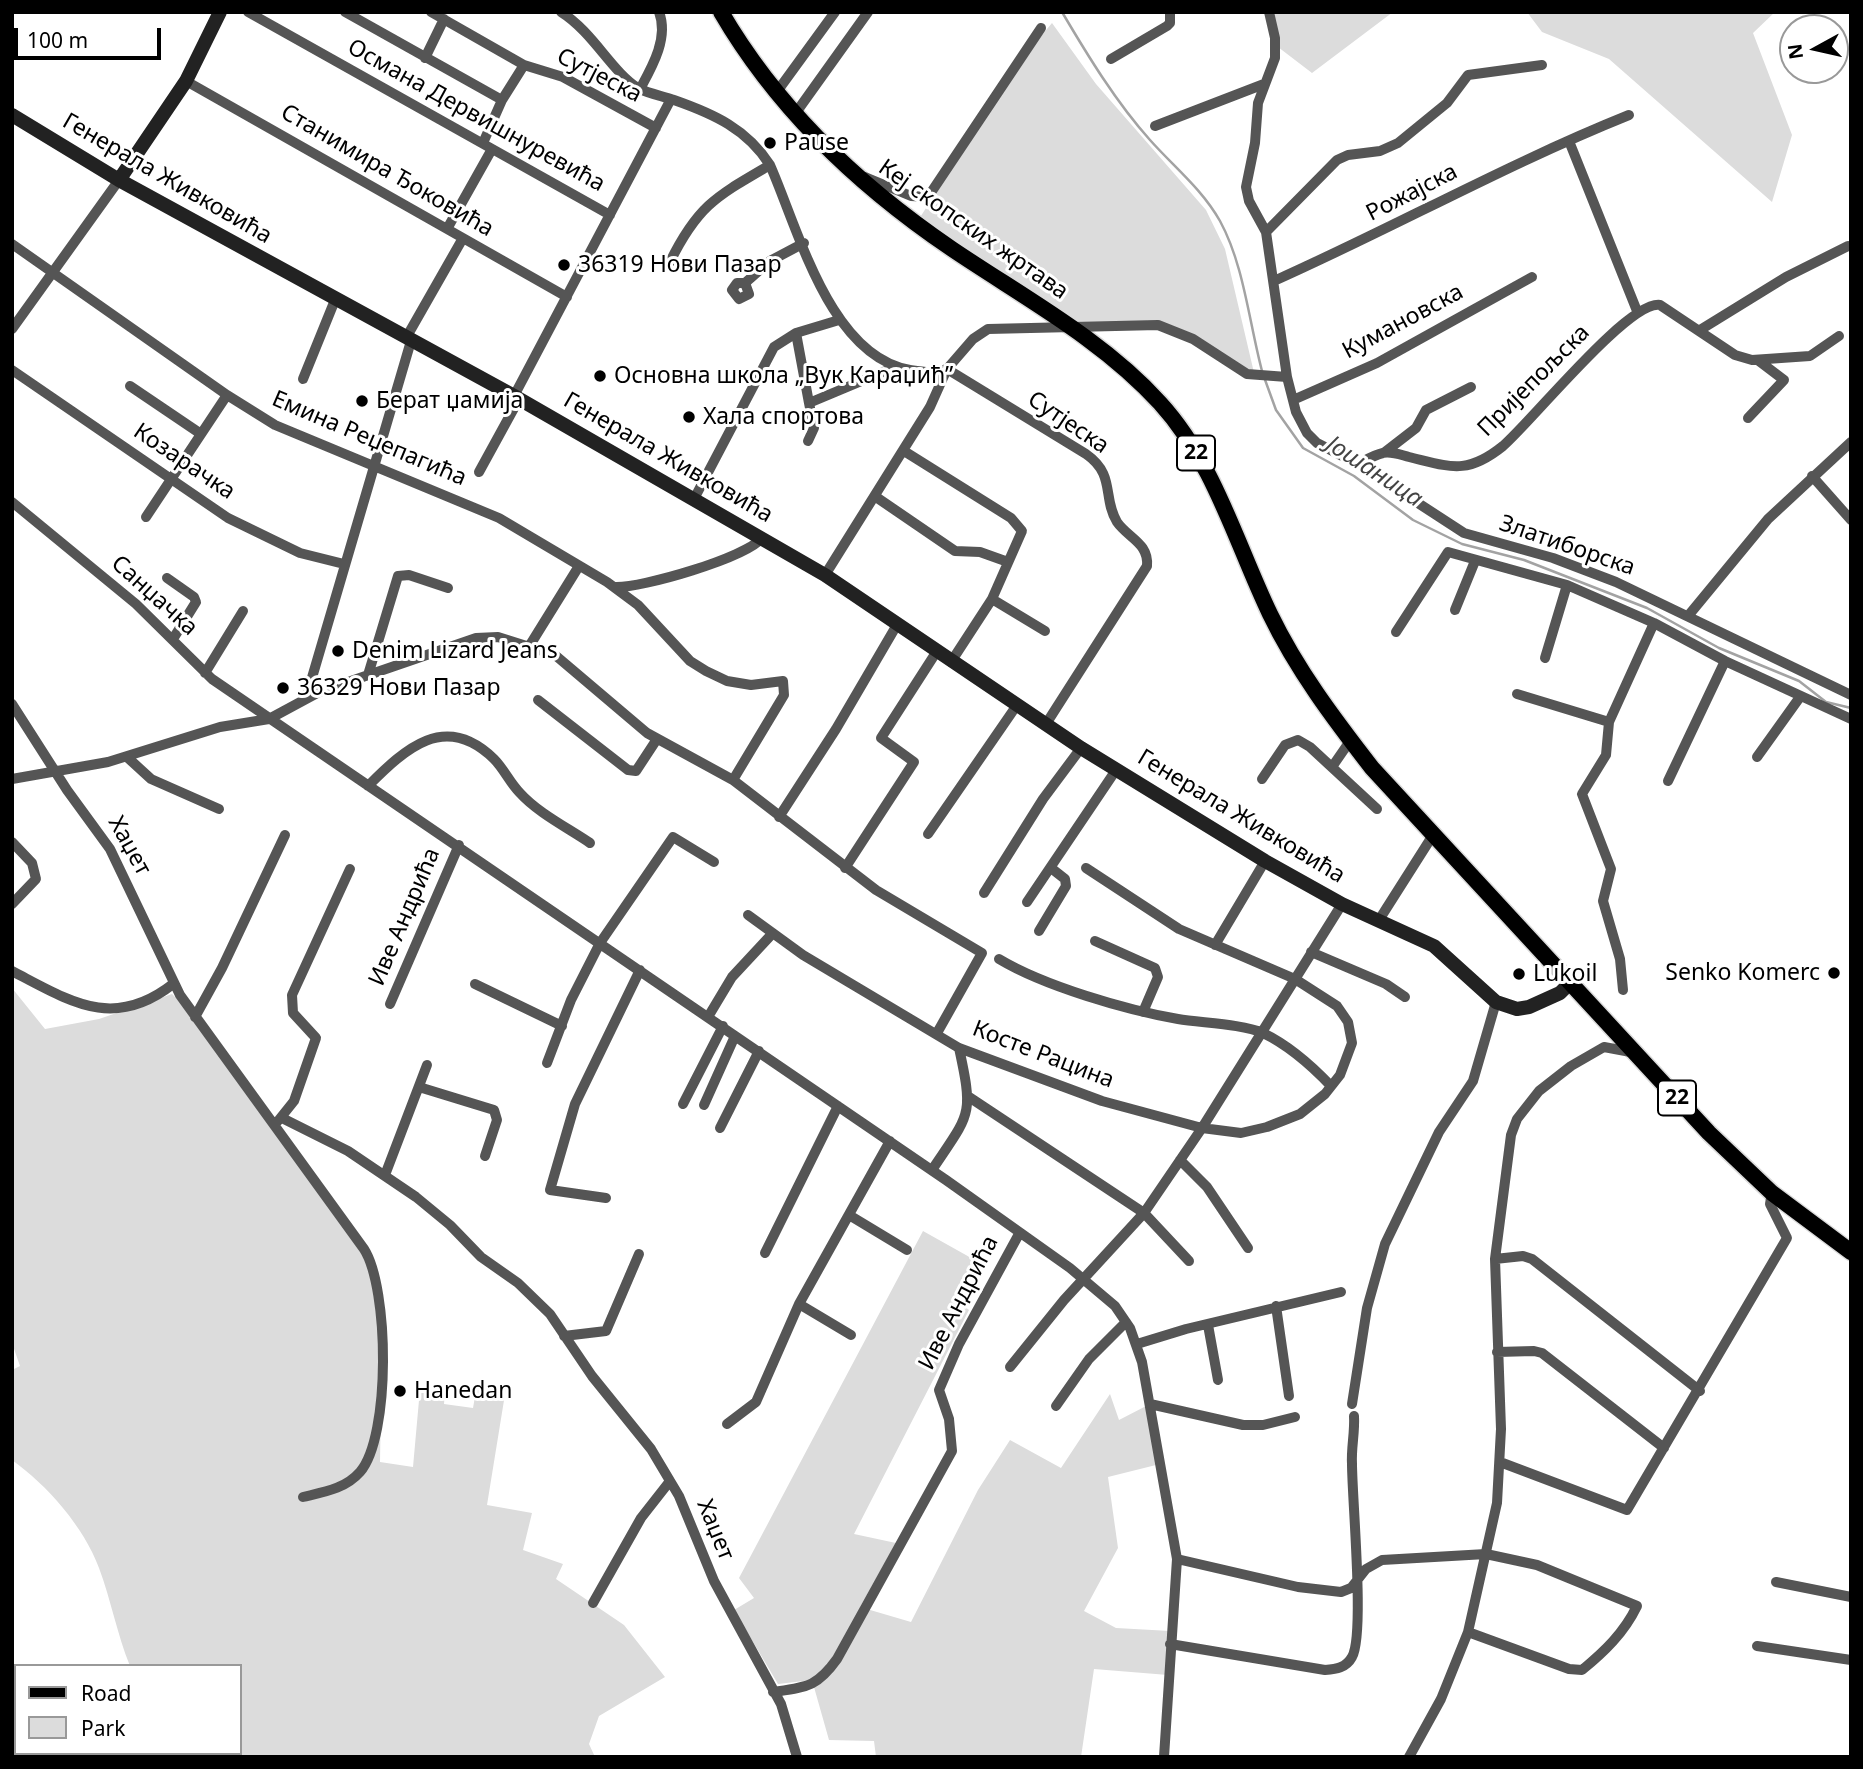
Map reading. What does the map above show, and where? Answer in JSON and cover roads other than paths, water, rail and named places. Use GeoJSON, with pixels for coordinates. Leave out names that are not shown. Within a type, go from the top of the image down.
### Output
{"type":"FeatureCollection","features":[{"type":"Feature","properties":{"kind":"main road","name":"Кеј скопских жртава"},"geometry":{"type":"LineString","coordinates":[[721,12],[776,93],[850,171],[914,223],[1070,326],[1140,382],[1179,426],[1208,475],[1285,643],[1315,692],[1350,741],[1570,983]]}},
{"type":"Feature","properties":{"kind":"main road","name":"22"},"geometry":{"type":"LineString","coordinates":[[1570,983],[1709,1133],[1772,1193],[1851,1252]]}},
{"type":"Feature","properties":{"kind":"street"},"geometry":{"type":"LineString","coordinates":[[12,330],[54,274],[186,81],[220,12]]}},
{"type":"Feature","properties":{"kind":"street","name":"Османа Дервишнуревића"},"geometry":{"type":"LineString","coordinates":[[248,12],[610,215]]}},
{"type":"Feature","properties":{"kind":"street"},"geometry":{"type":"LineString","coordinates":[[345,12],[501,100]]}},
{"type":"Feature","properties":{"kind":"street"},"geometry":{"type":"LineString","coordinates":[[431,12],[524,65]]}},
{"type":"Feature","properties":{"kind":"street","name":"Сутјеска"},"geometry":{"type":"LineString","coordinates":[[561,12],[582,28],[640,89],[671,99],[735,127],[750,139],[770,165],[839,320],[862,347],[895,367],[929,373],[947,369],[1092,459],[1105,475],[1115,518],[1142,545],[1147,555],[1147,566],[1046,724]]}},
{"type":"Feature","properties":{"kind":"street"},"geometry":{"type":"LineString","coordinates":[[640,89],[657,53],[662,32],[659,12]]}},
{"type":"Feature","properties":{"kind":"street"},"geometry":{"type":"LineString","coordinates":[[776,93],[835,12]]}},
{"type":"Feature","properties":{"kind":"street"},"geometry":{"type":"LineString","coordinates":[[795,114],[867,12]]}},
{"type":"Feature","properties":{"kind":"street"},"geometry":{"type":"LineString","coordinates":[[1111,59],[1167,26],[1170,23],[1170,12]]}},
{"type":"Feature","properties":{"kind":"street"},"geometry":{"type":"LineString","coordinates":[[1269,12],[1275,37],[1275,58],[1264,84],[1246,187],[1249,201],[1266,232],[1280,322],[1282,377],[1300,421],[1317,443],[1359,464]]}},
{"type":"Feature","properties":{"kind":"street"},"geometry":{"type":"LineString","coordinates":[[425,58],[444,19]]}},
{"type":"Feature","properties":{"kind":"street","name":"Кеј скопских жртава"},"geometry":{"type":"LineString","coordinates":[[850,171],[911,196],[928,197],[1041,28]]}},
{"type":"Feature","properties":{"kind":"street","name":"Сутјеска"},"geometry":{"type":"LineString","coordinates":[[447,229],[487,146],[501,100],[524,65],[563,77],[656,128]]}},
{"type":"Feature","properties":{"kind":"street"},"geometry":{"type":"LineString","coordinates":[[1266,232],[1338,160],[1348,155],[1380,151],[1398,143],[1447,103],[1468,75],[1542,65]]}},
{"type":"Feature","properties":{"kind":"street","name":"Станимира Ђоковића"},"geometry":{"type":"LineString","coordinates":[[186,81],[566,297]]}},
{"type":"Feature","properties":{"kind":"street"},"geometry":{"type":"LineString","coordinates":[[1155,126],[1264,84]]}},
{"type":"Feature","properties":{"kind":"street","name":"Сутјеска"},"geometry":{"type":"LineString","coordinates":[[479,472],[566,297],[671,99]]}},
{"type":"Feature","properties":{"kind":"street","name":"Генерала Живковића"},"geometry":{"type":"LineString","coordinates":[[12,115],[119,180],[516,398],[825,575],[951,662],[1116,770],[1265,861],[1342,904],[1441,951],[1496,1002]]}},
{"type":"Feature","properties":{"kind":"street","name":"Рожајска"},"geometry":{"type":"LineString","coordinates":[[1274,281],[1336,254],[1504,169],[1629,115]]}},
{"type":"Feature","properties":{"kind":"street"},"geometry":{"type":"LineString","coordinates":[[1569,141],[1637,311],[1647,305],[1660,305],[1735,355],[1759,361],[1784,380],[1748,418]]}},
{"type":"Feature","properties":{"kind":"street"},"geometry":{"type":"LineString","coordinates":[[670,262],[692,221],[703,209],[770,165]]}},
{"type":"Feature","properties":{"kind":"street"},"geometry":{"type":"LineString","coordinates":[[306,698],[408,340],[463,238]]}},
{"type":"Feature","properties":{"kind":"street"},"geometry":{"type":"LineString","coordinates":[[745,283],[770,261],[804,243]]}},
{"type":"Feature","properties":{"kind":"street","name":"Емина Реџепагића"},"geometry":{"type":"LineString","coordinates":[[12,244],[227,395],[291,433],[374,464],[499,519],[615,587],[646,612],[690,661],[706,671],[727,681],[751,685],[778,681],[785,683],[784,695],[733,780]]}},
{"type":"Feature","properties":{"kind":"street"},"geometry":{"type":"LineString","coordinates":[[1700,330],[1786,277],[1848,246]]}},
{"type":"Feature","properties":{"kind":"street","name":"Кумановска"},"geometry":{"type":"LineString","coordinates":[[1293,400],[1377,363],[1532,277]]}},
{"type":"Feature","properties":{"kind":"street"},"geometry":{"type":"LineString","coordinates":[[303,379],[335,300]]}},
{"type":"Feature","properties":{"kind":"street","name":"Пријепољска"},"geometry":{"type":"LineString","coordinates":[[1385,452],[1452,468],[1480,463],[1527,425],[1600,344],[1637,311]]}},
{"type":"Feature","properties":{"kind":"street"},"geometry":{"type":"LineString","coordinates":[[694,499],[767,357],[778,344],[796,333],[839,320]]}},
{"type":"Feature","properties":{"kind":"street","name":"Кеј скопских жртава"},"geometry":{"type":"LineString","coordinates":[[1070,326],[1125,324],[1169,328],[1255,377],[1282,377]]}},
{"type":"Feature","properties":{"kind":"street"},"geometry":{"type":"LineString","coordinates":[[825,575],[904,451],[938,392],[947,369],[973,339],[988,329],[1070,326]]}},
{"type":"Feature","properties":{"kind":"street"},"geometry":{"type":"LineString","coordinates":[[796,333],[814,428],[808,441]]}},
{"type":"Feature","properties":{"kind":"street"},"geometry":{"type":"LineString","coordinates":[[1759,361],[1782,356],[1810,356],[1839,336]]}},
{"type":"Feature","properties":{"kind":"street"},"geometry":{"type":"LineString","coordinates":[[809,402],[895,367]]}},
{"type":"Feature","properties":{"kind":"street","name":"Козарачка"},"geometry":{"type":"LineString","coordinates":[[12,370],[208,506],[266,539],[300,553],[344,564]]}},
{"type":"Feature","properties":{"kind":"street"},"geometry":{"type":"LineString","coordinates":[[130,386],[201,434]]}},
{"type":"Feature","properties":{"kind":"street","name":"Пријепољска"},"geometry":{"type":"LineString","coordinates":[[1359,464],[1385,452],[1416,428],[1426,410],[1471,387]]}},
{"type":"Feature","properties":{"kind":"street"},"geometry":{"type":"LineString","coordinates":[[146,517],[227,395]]}},
{"type":"Feature","properties":{"kind":"street"},"geometry":{"type":"LineString","coordinates":[[1688,616],[1768,519],[1851,442]]}},
{"type":"Feature","properties":{"kind":"street"},"geometry":{"type":"LineString","coordinates":[[904,451],[1021,527],[1021,540],[992,599],[951,662]]}},
{"type":"Feature","properties":{"kind":"street","name":"Златиборска"},"geometry":{"type":"LineString","coordinates":[[1359,464],[1464,533],[1576,566],[1688,616],[1757,653],[1851,695]]}},
{"type":"Feature","properties":{"kind":"street"},"geometry":{"type":"LineString","coordinates":[[1812,476],[1851,520]]}},
{"type":"Feature","properties":{"kind":"street"},"geometry":{"type":"LineString","coordinates":[[876,497],[955,551],[981,552],[1008,562]]}},
{"type":"Feature","properties":{"kind":"street","name":"Санџачка"},"geometry":{"type":"LineString","coordinates":[[12,502],[124,594],[205,673],[269,719]]}},
{"type":"Feature","properties":{"kind":"street"},"geometry":{"type":"LineString","coordinates":[[615,587],[653,581],[733,556],[762,538]]}},
{"type":"Feature","properties":{"kind":"street"},"geometry":{"type":"LineString","coordinates":[[1396,632],[1448,552],[1567,585],[1654,623],[1724,661],[1751,670],[1800,697],[1851,719]]}},
{"type":"Feature","properties":{"kind":"street"},"geometry":{"type":"LineString","coordinates":[[1455,610],[1475,561]]}},
{"type":"Feature","properties":{"kind":"street"},"geometry":{"type":"LineString","coordinates":[[530,645],[579,566]]}},
{"type":"Feature","properties":{"kind":"street"},"geometry":{"type":"LineString","coordinates":[[368,675],[398,576],[409,575],[448,588]]}},
{"type":"Feature","properties":{"kind":"street"},"geometry":{"type":"LineString","coordinates":[[167,578],[194,597],[196,602],[173,639]]}},
{"type":"Feature","properties":{"kind":"street"},"geometry":{"type":"LineString","coordinates":[[1545,658],[1567,585]]}},
{"type":"Feature","properties":{"kind":"street"},"geometry":{"type":"LineString","coordinates":[[992,599],[1045,631]]}},
{"type":"Feature","properties":{"kind":"street"},"geometry":{"type":"LineString","coordinates":[[205,673],[243,611]]}},
{"type":"Feature","properties":{"kind":"street"},"geometry":{"type":"LineString","coordinates":[[779,817],[836,729],[898,623]]}},
{"type":"Feature","properties":{"kind":"street"},"geometry":{"type":"LineString","coordinates":[[1623,990],[1620,958],[1603,901],[1612,869],[1582,794],[1606,755],[1609,722],[1654,623]]}},
{"type":"Feature","properties":{"kind":"street"},"geometry":{"type":"LineString","coordinates":[[12,779],[127,757],[220,727],[269,719],[306,698],[483,637],[530,645],[567,664],[631,722],[733,780],[895,904],[982,953],[937,1033]]}},
{"type":"Feature","properties":{"kind":"street"},"geometry":{"type":"LineString","coordinates":[[845,868],[914,762],[881,738],[937,651]]}},
{"type":"Feature","properties":{"kind":"street"},"geometry":{"type":"LineString","coordinates":[[1751,670],[1757,653]]}},
{"type":"Feature","properties":{"kind":"street"},"geometry":{"type":"LineString","coordinates":[[1668,781],[1724,661]]}},
{"type":"Feature","properties":{"kind":"street"},"geometry":{"type":"LineString","coordinates":[[1517,694],[1609,722]]}},
{"type":"Feature","properties":{"kind":"street"},"geometry":{"type":"LineString","coordinates":[[1757,757],[1800,697]]}},
{"type":"Feature","properties":{"kind":"street"},"geometry":{"type":"LineString","coordinates":[[538,700],[628,770],[639,768],[657,739]]}},
{"type":"Feature","properties":{"kind":"street","name":"Хаџет"},"geometry":{"type":"LineString","coordinates":[[12,704],[110,849],[173,984],[195,1017],[279,1121],[368,1255],[381,1296],[381,1385],[379,1424],[373,1452],[348,1483],[303,1497]]}},
{"type":"Feature","properties":{"kind":"street"},"geometry":{"type":"LineString","coordinates":[[928,834],[1017,705]]}},
{"type":"Feature","properties":{"kind":"street","name":"Иве Андрића"},"geometry":{"type":"LineString","coordinates":[[269,719],[459,845],[932,1170],[1084,1279],[1115,1306],[1137,1344],[1177,1559],[1164,1757]]}},
{"type":"Feature","properties":{"kind":"street"},"geometry":{"type":"LineString","coordinates":[[368,786],[404,750],[435,736],[460,738],[478,746],[495,761],[521,795],[590,843]]}},
{"type":"Feature","properties":{"kind":"street"},"geometry":{"type":"LineString","coordinates":[[1262,779],[1285,745],[1293,740],[1301,741],[1377,809]]}},
{"type":"Feature","properties":{"kind":"street"},"geometry":{"type":"LineString","coordinates":[[1332,767],[1350,741]]}},
{"type":"Feature","properties":{"kind":"street"},"geometry":{"type":"LineString","coordinates":[[984,893],[1043,799],[1081,747]]}},
{"type":"Feature","properties":{"kind":"street"},"geometry":{"type":"LineString","coordinates":[[127,757],[151,779],[219,809]]}},
{"type":"Feature","properties":{"kind":"street","name":"Генерала Живковића"},"geometry":{"type":"LineString","coordinates":[[1027,902],[1116,770]]}},
{"type":"Feature","properties":{"kind":"street"},"geometry":{"type":"LineString","coordinates":[[195,1017],[222,968],[285,835]]}},
{"type":"Feature","properties":{"kind":"street"},"geometry":{"type":"LineString","coordinates":[[1379,920],[1433,835]]}},
{"type":"Feature","properties":{"kind":"street"},"geometry":{"type":"LineString","coordinates":[[547,1063],[600,943],[673,837],[714,862]]}},
{"type":"Feature","properties":{"kind":"street"},"geometry":{"type":"LineString","coordinates":[[12,842],[29,858],[36,879],[12,904]]}},
{"type":"Feature","properties":{"kind":"street","name":"Иве Андрића"},"geometry":{"type":"LineString","coordinates":[[390,1004],[459,845]]}},
{"type":"Feature","properties":{"kind":"street"},"geometry":{"type":"LineString","coordinates":[[1215,945],[1265,861]]}},
{"type":"Feature","properties":{"kind":"street"},"geometry":{"type":"LineString","coordinates":[[1039,931],[1066,886],[1065,879],[1051,868]]}},
{"type":"Feature","properties":{"kind":"street"},"geometry":{"type":"LineString","coordinates":[[1086,868],[1179,929],[1295,979]]}},
{"type":"Feature","properties":{"kind":"street"},"geometry":{"type":"LineString","coordinates":[[279,1121],[294,1101],[316,1038],[293,1013],[292,995],[350,869]]}},
{"type":"Feature","properties":{"kind":"street","name":"Генерала Живковића"},"geometry":{"type":"LineString","coordinates":[[1311,952],[1342,904]]}},
{"type":"Feature","properties":{"kind":"street","name":"Косте Рацина"},"geometry":{"type":"LineString","coordinates":[[748,915],[772,934],[839,977],[959,1048],[1074,1092],[1202,1128],[1235,1133],[1267,1127],[1306,1111],[1340,1075],[1352,1043],[1351,1030],[1341,1011],[1295,979]]}},
{"type":"Feature","properties":{"kind":"street"},"geometry":{"type":"LineString","coordinates":[[708,1017],[732,977],[772,934]]}},
{"type":"Feature","properties":{"kind":"street"},"geometry":{"type":"LineString","coordinates":[[1095,942],[1155,968],[1158,977],[1143,1012]]}},
{"type":"Feature","properties":{"kind":"street"},"geometry":{"type":"LineString","coordinates":[[1010,1367],[1144,1213],[1222,1097],[1311,952],[1386,984],[1405,997]]}},
{"type":"Feature","properties":{"kind":"street"},"geometry":{"type":"LineString","coordinates":[[999,959],[1058,984],[1143,1012],[1261,1032],[1296,1054],[1331,1086]]}},
{"type":"Feature","properties":{"kind":"street"},"geometry":{"type":"LineString","coordinates":[[606,1198],[550,1190],[575,1104],[640,970]]}},
{"type":"Feature","properties":{"kind":"street"},"geometry":{"type":"LineString","coordinates":[[12,971],[74,1004],[105,1010],[154,996],[173,984]]}},
{"type":"Feature","properties":{"kind":"street"},"geometry":{"type":"LineString","coordinates":[[1352,1404],[1370,1283],[1398,1214],[1439,1132],[1478,1070],[1496,1002],[1511,1008],[1529,1007],[1556,995],[1570,983]]}},
{"type":"Feature","properties":{"kind":"street"},"geometry":{"type":"LineString","coordinates":[[475,984],[562,1026]]}},
{"type":"Feature","properties":{"kind":"street"},"geometry":{"type":"LineString","coordinates":[[683,1104],[723,1026]]}},
{"type":"Feature","properties":{"kind":"street"},"geometry":{"type":"LineString","coordinates":[[704,1105],[735,1036]]}},
{"type":"Feature","properties":{"kind":"street"},"geometry":{"type":"LineString","coordinates":[[1409,1757],[1441,1699],[1468,1632],[1497,1503],[1500,1462],[1494,1259],[1511,1135],[1525,1107],[1539,1091],[1571,1066],[1608,1046],[1628,1053],[1637,1053]]}},
{"type":"Feature","properties":{"kind":"street"},"geometry":{"type":"LineString","coordinates":[[932,1170],[964,1122],[969,1097],[959,1048]]}},
{"type":"Feature","properties":{"kind":"street"},"geometry":{"type":"LineString","coordinates":[[720,1128],[759,1051]]}},
{"type":"Feature","properties":{"kind":"street"},"geometry":{"type":"LineString","coordinates":[[385,1175],[427,1065]]}},
{"type":"Feature","properties":{"kind":"street"},"geometry":{"type":"LineString","coordinates":[[419,1087],[494,1110],[498,1120],[485,1156]]}},
{"type":"Feature","properties":{"kind":"street"},"geometry":{"type":"LineString","coordinates":[[969,1097],[1144,1213],[1189,1261]]}},
{"type":"Feature","properties":{"kind":"street"},"geometry":{"type":"LineString","coordinates":[[765,1253],[838,1106]]}},
{"type":"Feature","properties":{"kind":"street","name":"Хаџет"},"geometry":{"type":"LineString","coordinates":[[279,1121],[328,1140],[385,1175],[433,1210],[481,1257],[518,1283],[550,1314],[592,1376],[651,1449],[670,1481],[714,1581],[781,1704],[797,1757]]}},
{"type":"Feature","properties":{"kind":"street"},"geometry":{"type":"LineString","coordinates":[[727,1424],[756,1402],[799,1304],[890,1141]]}},
{"type":"Feature","properties":{"kind":"street"},"geometry":{"type":"LineString","coordinates":[[1180,1160],[1207,1187],[1248,1248]]}},
{"type":"Feature","properties":{"kind":"street"},"geometry":{"type":"LineString","coordinates":[[1500,1462],[1628,1510],[1700,1391],[1787,1238],[1770,1204],[1772,1193]]}},
{"type":"Feature","properties":{"kind":"street"},"geometry":{"type":"LineString","coordinates":[[849,1215],[908,1250]]}},
{"type":"Feature","properties":{"kind":"street","name":"Иве Андрића"},"geometry":{"type":"LineString","coordinates":[[774,1692],[807,1687],[823,1679],[880,1583],[952,1451],[951,1429],[939,1390],[959,1344],[1019,1234]]}},
{"type":"Feature","properties":{"kind":"street"},"geometry":{"type":"LineString","coordinates":[[564,1335],[606,1331],[639,1254]]}},
{"type":"Feature","properties":{"kind":"street"},"geometry":{"type":"LineString","coordinates":[[1494,1259],[1523,1256],[1532,1259],[1700,1391]]}},
{"type":"Feature","properties":{"kind":"street"},"geometry":{"type":"LineString","coordinates":[[1137,1344],[1276,1306],[1341,1292]]}},
{"type":"Feature","properties":{"kind":"street"},"geometry":{"type":"LineString","coordinates":[[799,1304],[851,1335]]}},
{"type":"Feature","properties":{"kind":"street"},"geometry":{"type":"LineString","coordinates":[[1276,1306],[1289,1396]]}},
{"type":"Feature","properties":{"kind":"street"},"geometry":{"type":"LineString","coordinates":[[1056,1406],[1089,1359],[1126,1322]]}},
{"type":"Feature","properties":{"kind":"street"},"geometry":{"type":"LineString","coordinates":[[1208,1325],[1217,1380]]}},
{"type":"Feature","properties":{"kind":"street"},"geometry":{"type":"LineString","coordinates":[[1497,1352],[1542,1353],[1664,1448]]}},
{"type":"Feature","properties":{"kind":"street"},"geometry":{"type":"LineString","coordinates":[[1150,1404],[1243,1425],[1263,1425],[1295,1417]]}},
{"type":"Feature","properties":{"kind":"street"},"geometry":{"type":"LineString","coordinates":[[1170,1644],[1325,1670],[1338,1669],[1348,1662],[1355,1648],[1358,1620],[1352,1468],[1354,1416]]}},
{"type":"Feature","properties":{"kind":"street"},"geometry":{"type":"LineString","coordinates":[[593,1603],[641,1518],[670,1481]]}},
{"type":"Feature","properties":{"kind":"street"},"geometry":{"type":"LineString","coordinates":[[1177,1559],[1298,1587],[1341,1592],[1355,1584],[1366,1569],[1382,1560],[1486,1554],[1537,1565],[1637,1606],[1630,1620],[1608,1648],[1581,1670],[1569,1669],[1468,1632]]}},
{"type":"Feature","properties":{"kind":"street"},"geometry":{"type":"LineString","coordinates":[[1776,1582],[1851,1597]]}},
{"type":"Feature","properties":{"kind":"street"},"geometry":{"type":"LineString","coordinates":[[1757,1646],[1851,1660]]}},
{"type":"Feature","properties":{"kind":"waterway","name":"Јошаница"},"geometry":{"type":"LineString","coordinates":[[1062,12],[1092,62],[1126,110],[1150,140],[1196,188],[1220,221],[1235,256],[1262,371]]}},
{"type":"Feature","properties":{"kind":"waterway","name":"Јошаница"},"geometry":{"type":"LineString","coordinates":[[1264,377],[1276,410],[1303,448],[1354,476],[1413,520],[1462,544],[1524,560],[1647,608],[1719,648],[1799,681],[1826,702],[1851,708]]}},
{"type":"Feature","properties":{"kind":"place","name":"Pause"},"geometry":{"type":"Point","coordinates":[770,143]}},
{"type":"Feature","properties":{"kind":"place","name":"36319 Нови Пазар"},"geometry":{"type":"Point","coordinates":[564,265]}},
{"type":"Feature","properties":{"kind":"place","name":"Основна школа „Вук Караџић”"},"geometry":{"type":"Point","coordinates":[600,376]}},
{"type":"Feature","properties":{"kind":"place","name":"Берат џамија"},"geometry":{"type":"Point","coordinates":[362,401]}},
{"type":"Feature","properties":{"kind":"place","name":"Хала спортова"},"geometry":{"type":"Point","coordinates":[689,417]}},
{"type":"Feature","properties":{"kind":"place","name":"Denim Lizard Jeans"},"geometry":{"type":"Point","coordinates":[338,651]}},
{"type":"Feature","properties":{"kind":"place","name":"36329 Нови Пазар"},"geometry":{"type":"Point","coordinates":[283,688]}},
{"type":"Feature","properties":{"kind":"place","name":"Senko Komerc"},"geometry":{"type":"Point","coordinates":[1834,973]}},
{"type":"Feature","properties":{"kind":"place","name":"Lukoil"},"geometry":{"type":"Point","coordinates":[1519,974]}},
{"type":"Feature","properties":{"kind":"place","name":"Hanedan"},"geometry":{"type":"Point","coordinates":[400,1391]}}]}
